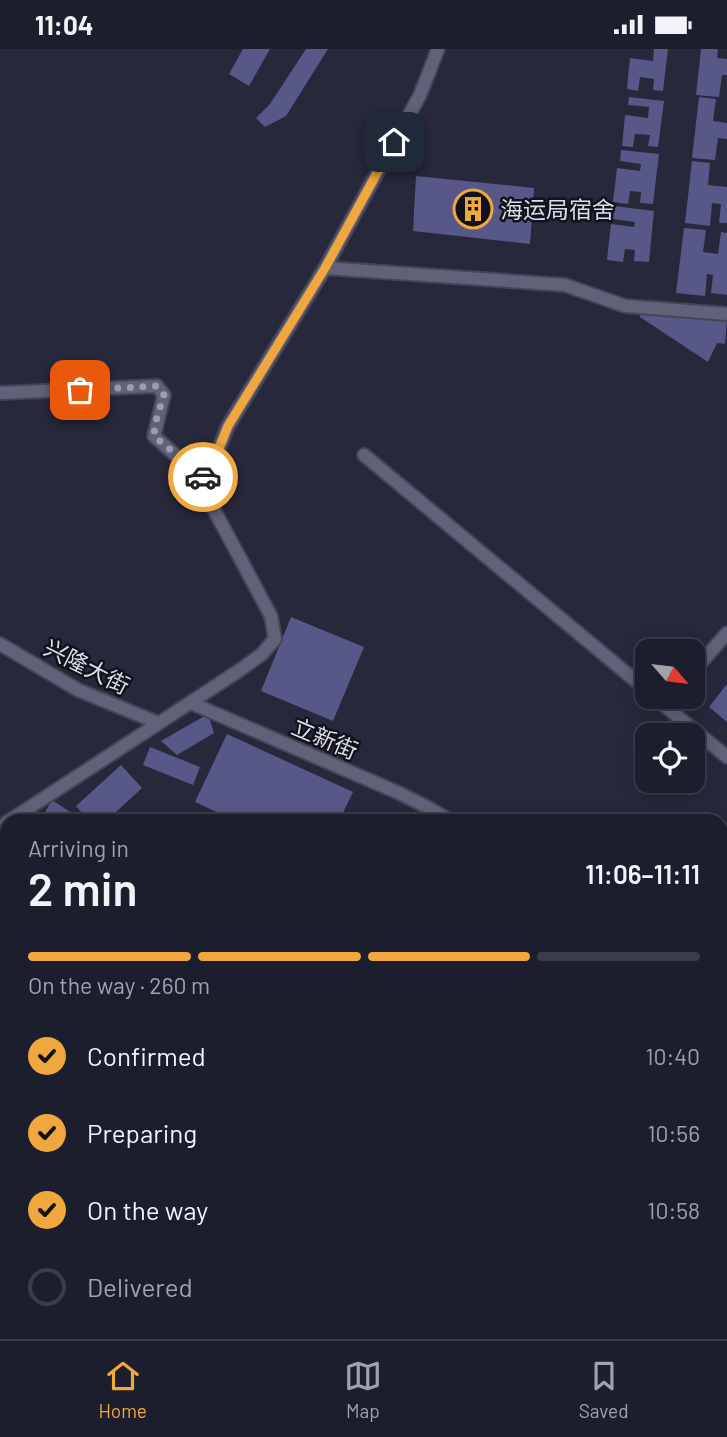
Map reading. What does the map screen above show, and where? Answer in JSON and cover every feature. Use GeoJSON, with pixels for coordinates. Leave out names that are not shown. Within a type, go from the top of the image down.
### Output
{"type":"FeatureCollection","features":[{"type":"Feature","properties":{"kind":"street"},"geometry":{"type":"LineString","coordinates":[[20,814],[156,722],[191,703],[262,654],[275,639],[271,616],[212,506],[207,478],[228,426],[325,268],[421,96],[438,49]]}},
{"type":"Feature","properties":{"kind":"street"},"geometry":{"type":"LineString","coordinates":[[325,268],[565,285],[625,306],[727,314]]}},
{"type":"Feature","properties":{"kind":"street"},"geometry":{"type":"LineString","coordinates":[[0,393],[157,386],[164,395],[154,436],[199,476],[207,478]]}},
{"type":"Feature","properties":{"kind":"street"},"geometry":{"type":"LineString","coordinates":[[364,455],[635,680]]}},
{"type":"Feature","properties":{"kind":"street"},"geometry":{"type":"LineString","coordinates":[[705,659],[727,633]]}},
{"type":"Feature","properties":{"kind":"street","name":"兴隆大街"},"geometry":{"type":"LineString","coordinates":[[0,644],[78,690],[156,722]]}},
{"type":"Feature","properties":{"kind":"street","name":"立新街"},"geometry":{"type":"LineString","coordinates":[[191,703],[400,793],[439,814]]}},
{"type":"Feature","properties":{"kind":"street"},"geometry":{"type":"LineString","coordinates":[[676,709],[727,757]]}},
{"type":"Feature","properties":{"kind":"street"},"geometry":{"type":"LineString","coordinates":[[429,808],[432,814]]}},
{"type":"Feature","properties":{"kind":"building"},"geometry":{"type":"Polygon","coordinates":[[[243,49],[270,49],[249,86],[229,74],[243,49]]]}},
{"type":"Feature","properties":{"kind":"building"},"geometry":{"type":"Polygon","coordinates":[[[306,49],[328,49],[286,116],[265,127],[256,118],[270,104],[306,49]]]}},
{"type":"Feature","properties":{"kind":"building"},"geometry":{"type":"Polygon","coordinates":[[[654,49],[668,49],[663,91],[653,90],[654,79],[640,77],[638,91],[627,89],[630,58],[653,61],[654,49]]]}},
{"type":"Feature","properties":{"kind":"building"},"geometry":{"type":"Polygon","coordinates":[[[701,49],[718,49],[717,58],[727,59],[727,75],[722,75],[719,97],[696,95],[701,49]]]}},
{"type":"Feature","properties":{"kind":"building"},"geometry":{"type":"Polygon","coordinates":[[[629,97],[664,101],[658,147],[648,146],[650,135],[635,134],[633,147],[622,146],[625,115],[648,118],[649,107],[628,105],[629,97]]]}},
{"type":"Feature","properties":{"kind":"building"},"geometry":{"type":"Polygon","coordinates":[[[699,97],[716,99],[713,121],[727,123],[727,139],[718,138],[715,160],[692,158],[699,97]]]}},
{"type":"Feature","properties":{"kind":"building"},"geometry":{"type":"Polygon","coordinates":[[[621,150],[659,154],[653,204],[640,203],[641,192],[630,191],[628,204],[613,202],[617,168],[640,171],[641,164],[620,161],[621,150]]]}},
{"type":"Feature","properties":{"kind":"building"},"geometry":{"type":"Polygon","coordinates":[[[692,161],[710,163],[708,185],[727,187],[727,223],[719,223],[721,204],[712,203],[710,226],[685,223],[692,161]]]}},
{"type":"Feature","properties":{"kind":"building","name":"海运局宿舍"},"geometry":{"type":"Polygon","coordinates":[[[416,176],[534,188],[530,244],[413,231],[416,176]]]}},
{"type":"Feature","properties":{"kind":"building"},"geometry":{"type":"Polygon","coordinates":[[[614,206],[654,211],[649,262],[634,261],[635,250],[625,249],[623,262],[607,260],[611,224],[634,227],[635,222],[613,219],[614,206]]]}},
{"type":"Feature","properties":{"kind":"building"},"geometry":{"type":"Polygon","coordinates":[[[684,228],[706,230],[703,252],[718,254],[721,232],[727,233],[727,295],[711,293],[713,275],[707,274],[705,296],[676,293],[684,228]]]}},
{"type":"Feature","properties":{"kind":"building"},"geometry":{"type":"Polygon","coordinates":[[[640,311],[727,319],[725,344],[717,343],[708,362],[640,317],[640,311]]]}},
{"type":"Feature","properties":{"kind":"building"},"geometry":{"type":"Polygon","coordinates":[[[291,617],[364,647],[333,721],[261,691],[291,617]]]}},
{"type":"Feature","properties":{"kind":"building"},"geometry":{"type":"Polygon","coordinates":[[[727,684],[727,722],[709,707],[727,684]]]}},
{"type":"Feature","properties":{"kind":"building"},"geometry":{"type":"Polygon","coordinates":[[[208,714],[214,733],[177,755],[161,741],[208,714]]]}},
{"type":"Feature","properties":{"kind":"building"},"geometry":{"type":"Polygon","coordinates":[[[227,734],[353,792],[342,814],[221,814],[195,802],[227,734]]]}},
{"type":"Feature","properties":{"kind":"building"},"geometry":{"type":"Polygon","coordinates":[[[150,747],[200,767],[193,785],[143,765],[150,747]]]}},
{"type":"Feature","properties":{"kind":"building"},"geometry":{"type":"Polygon","coordinates":[[[121,765],[142,788],[114,814],[83,814],[76,806],[121,765]]]}},
{"type":"Feature","properties":{"kind":"building"},"geometry":{"type":"Polygon","coordinates":[[[52,800],[73,814],[44,814],[52,800]]]}},
{"type":"Feature","properties":{"kind":"way so far"},"geometry":{"type":"LineString","coordinates":[[80,390],[157,386],[164,395],[154,436],[159,443],[203,477]]}},
{"type":"Feature","properties":{"kind":"place","name":"海运局宿舍"},"geometry":{"type":"Point","coordinates":[473,209]}},
{"type":"Feature","properties":{"kind":"route"},"geometry":{"type":"LineString","coordinates":[[203,477],[207,478],[228,426],[325,268],[394,142]]}}]}
